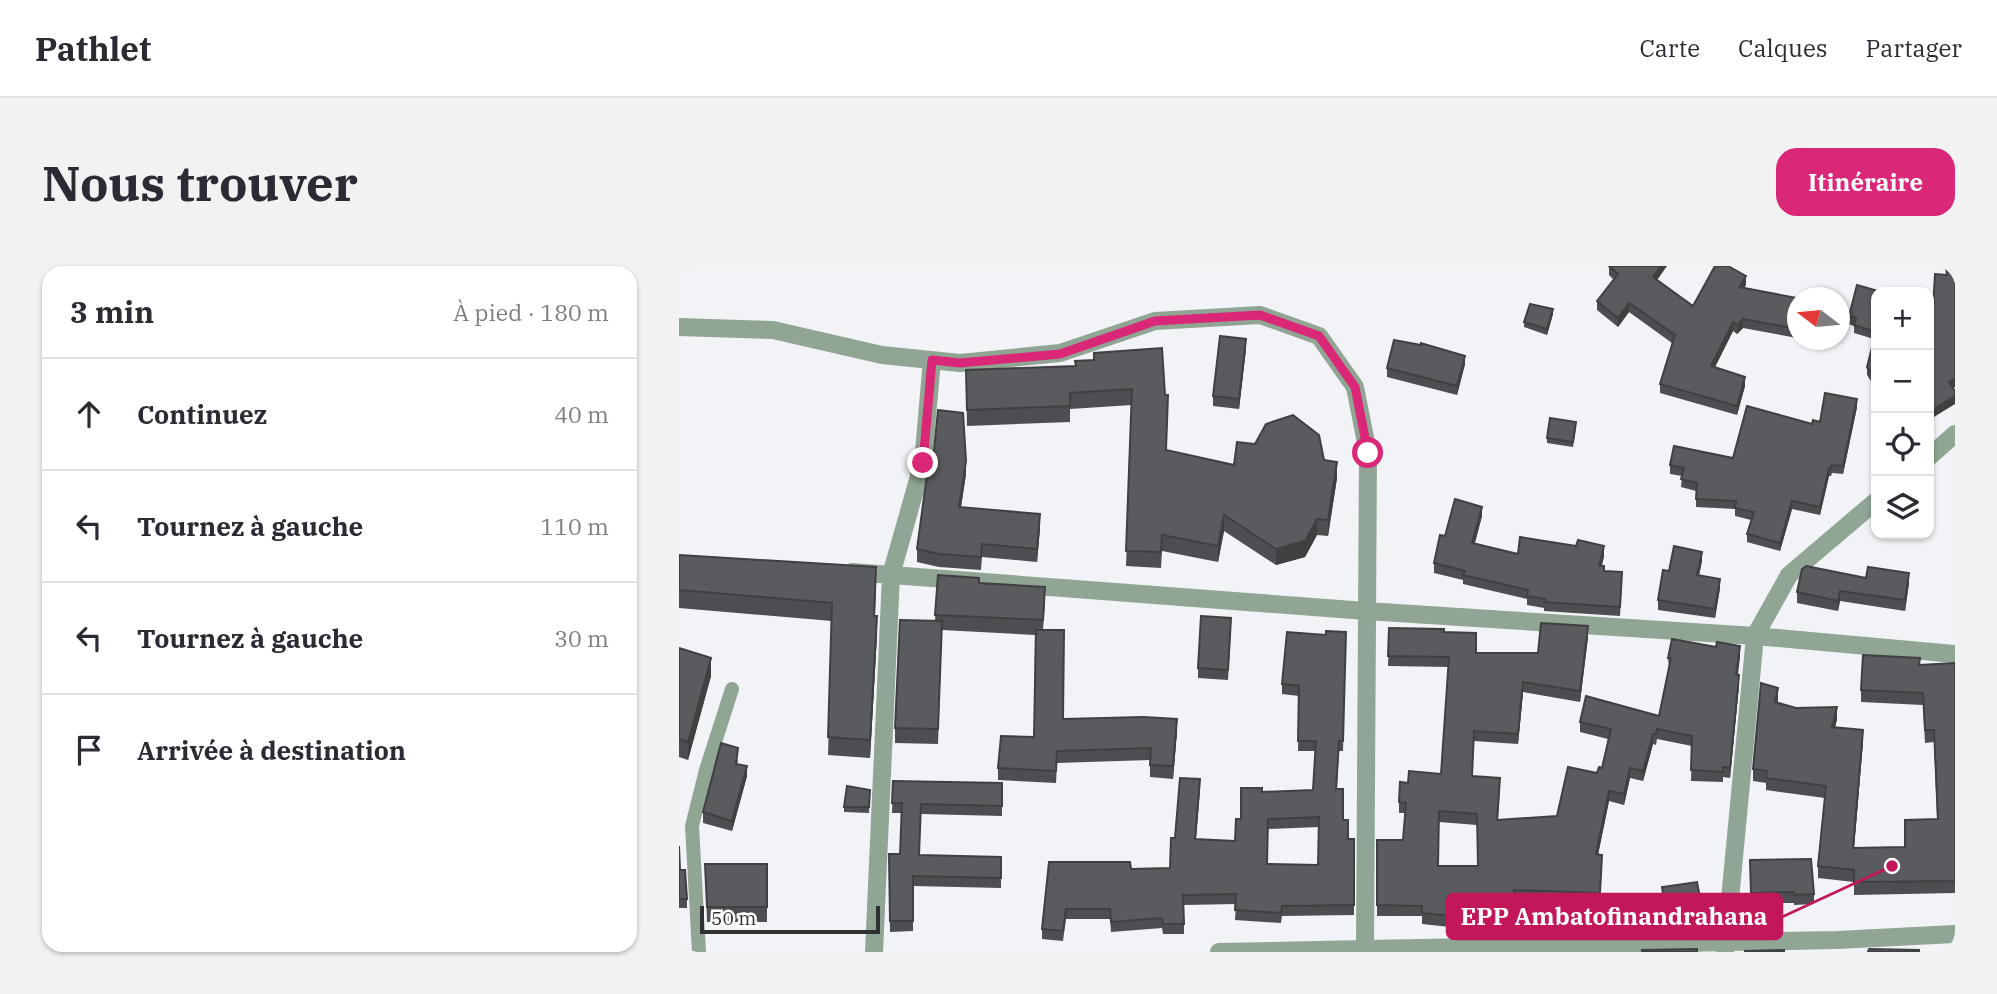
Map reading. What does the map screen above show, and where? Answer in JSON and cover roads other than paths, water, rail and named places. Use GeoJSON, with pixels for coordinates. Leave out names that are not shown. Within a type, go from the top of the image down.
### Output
{"type":"FeatureCollection","features":[{"type":"Feature","properties":{"kind":"street"},"geometry":{"type":"LineString","coordinates":[[679,327],[773,330],[882,355],[960,363],[1060,354],[1155,321],[1168,320],[1260,315],[1319,336],[1355,387],[1368,453],[1366,950]]}},
{"type":"Feature","properties":{"kind":"street"},"geometry":{"type":"LineString","coordinates":[[874,952],[891,575],[923,463],[932,360]]}},
{"type":"Feature","properties":{"kind":"street"},"geometry":{"type":"LineString","coordinates":[[1934,453],[1955,434]]}},
{"type":"Feature","properties":{"kind":"street"},"geometry":{"type":"LineString","coordinates":[[1725,947],[1755,636],[1789,575],[1871,505]]}},
{"type":"Feature","properties":{"kind":"street"},"geometry":{"type":"LineString","coordinates":[[838,571],[1366,611],[1755,636],[1955,654]]}},
{"type":"Feature","properties":{"kind":"street"},"geometry":{"type":"LineString","coordinates":[[1219,952],[1836,946],[1955,934]]}},
{"type":"Feature","properties":{"kind":"lane"},"geometry":{"type":"LineString","coordinates":[[699,952],[692,826],[706,770],[732,689]]}},
{"type":"Feature","properties":{"kind":"place","name":"EPP Ambatofinandrahana"},"geometry":{"type":"Point","coordinates":[1892,866]}}]}
